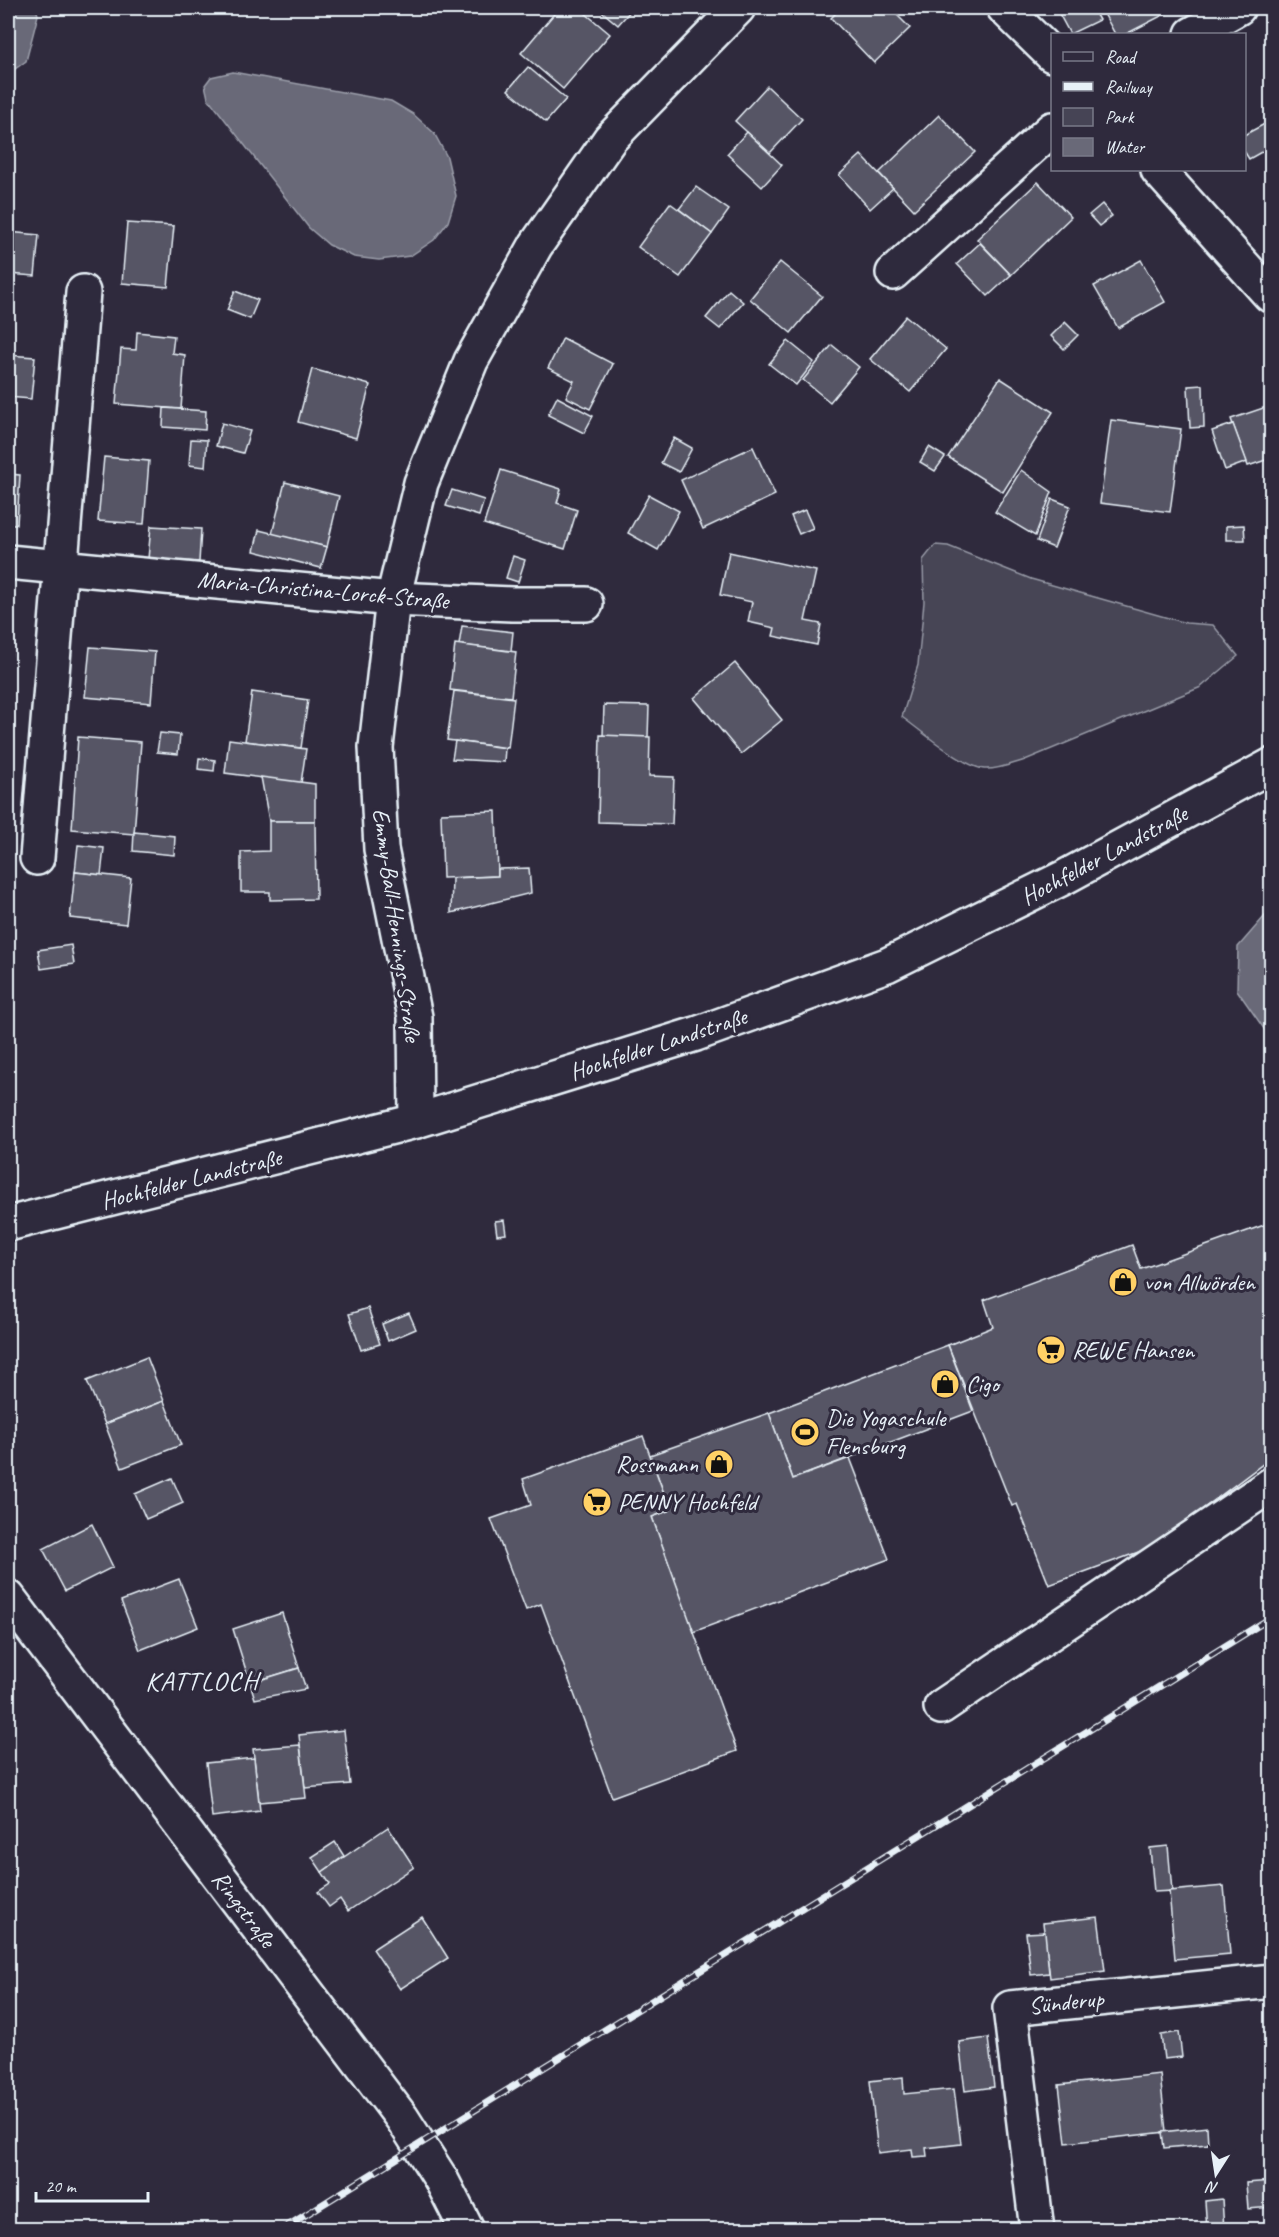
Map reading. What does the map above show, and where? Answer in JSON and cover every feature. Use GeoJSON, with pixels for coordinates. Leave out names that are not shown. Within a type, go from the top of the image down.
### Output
{"type":"FeatureCollection","features":[{"type":"Feature","properties":{"kind":"street","name":"Emmy-Ball-Hennings-Straße"},"geometry":{"type":"LineString","coordinates":[[416,1121],[415,1017],[381,849],[376,747],[393,599],[421,483],[471,361],[524,263],[610,139],[738,8]]}},
{"type":"Feature","properties":{"kind":"street"},"geometry":{"type":"LineString","coordinates":[[1004,8],[1051,53]]}},
{"type":"Feature","properties":{"kind":"street"},"geometry":{"type":"LineString","coordinates":[[1194,33],[1238,8]]}},
{"type":"Feature","properties":{"kind":"street"},"geometry":{"type":"LineString","coordinates":[[893,273],[1051,131]]}},
{"type":"Feature","properties":{"kind":"street"},"geometry":{"type":"LineString","coordinates":[[1159,171],[1270,295]]}},
{"type":"Feature","properties":{"kind":"street"},"geometry":{"type":"LineString","coordinates":[[37,858],[83,292]]}},
{"type":"Feature","properties":{"kind":"street","name":"Maria-Christina-Lorck-Straße"},"geometry":{"type":"LineString","coordinates":[[8,562],[393,599],[512,604],[586,604]]}},
{"type":"Feature","properties":{"kind":"street","name":"Hochfelder Landstraße"},"geometry":{"type":"LineString","coordinates":[[8,1224],[416,1121],[696,1034],[887,965],[1065,877],[1272,765]]}},
{"type":"Feature","properties":{"kind":"street"},"geometry":{"type":"LineString","coordinates":[[941,1707],[1272,1484]]}},
{"type":"Feature","properties":{"kind":"street","name":"Ringstraße"},"geometry":{"type":"LineString","coordinates":[[8,1598],[402,2118],[441,2179],[467,2229]]}},
{"type":"Feature","properties":{"kind":"street","name":"Sünderup"},"geometry":{"type":"LineString","coordinates":[[1037,2229],[1010,2008],[1272,1981]]}},
{"type":"Feature","properties":{"kind":"green space"},"geometry":{"type":"Polygon","coordinates":[[[935,545],[948,546],[1031,579],[1186,623],[1213,625],[1238,656],[1201,687],[1025,760],[994,769],[975,766],[953,755],[902,717],[918,665],[924,602],[923,560],[935,545]]]}},
{"type":"Feature","properties":{"kind":"water"},"geometry":{"type":"Polygon","coordinates":[[[8,8],[36,8],[38,15],[26,61],[8,74],[8,8]]]}},
{"type":"Feature","properties":{"kind":"water"},"geometry":{"type":"Polygon","coordinates":[[[233,72],[391,101],[413,114],[434,133],[447,157],[456,196],[448,222],[434,240],[410,256],[379,260],[354,257],[329,245],[309,228],[208,98],[205,85],[211,77],[233,72]]]}},
{"type":"Feature","properties":{"kind":"water"},"geometry":{"type":"Polygon","coordinates":[[[1271,909],[1271,1037],[1237,990],[1238,947],[1271,909]]]}},
{"type":"Feature","properties":{"kind":"building"},"geometry":{"type":"Polygon","coordinates":[[[559,8],[579,8],[610,34],[563,89],[521,53],[559,8]]]}},
{"type":"Feature","properties":{"kind":"building"},"geometry":{"type":"Polygon","coordinates":[[[598,8],[633,8],[618,25],[598,8]]]}},
{"type":"Feature","properties":{"kind":"building"},"geometry":{"type":"Polygon","coordinates":[[[841,8],[890,8],[910,28],[874,63],[831,18],[841,8]]]}},
{"type":"Feature","properties":{"kind":"building"},"geometry":{"type":"Polygon","coordinates":[[[1056,8],[1092,8],[1099,20],[1069,33],[1056,8]]]}},
{"type":"Feature","properties":{"kind":"building"},"geometry":{"type":"Polygon","coordinates":[[[1101,8],[1172,8],[1173,10],[1128,33],[1114,33],[1101,8]]]}},
{"type":"Feature","properties":{"kind":"building"},"geometry":{"type":"Polygon","coordinates":[[[528,67],[566,99],[546,122],[508,90],[528,67]]]}},
{"type":"Feature","properties":{"kind":"building"},"geometry":{"type":"Polygon","coordinates":[[[767,86],[802,119],[770,153],[735,121],[767,86]]]}},
{"type":"Feature","properties":{"kind":"building"},"geometry":{"type":"Polygon","coordinates":[[[939,115],[975,152],[914,210],[879,173],[939,115]]]}},
{"type":"Feature","properties":{"kind":"building"},"geometry":{"type":"Polygon","coordinates":[[[1272,120],[1272,146],[1249,159],[1246,154],[1246,134],[1272,120]]]}},
{"type":"Feature","properties":{"kind":"building"},"geometry":{"type":"Polygon","coordinates":[[[747,132],[782,165],[762,187],[727,154],[747,132]]]}},
{"type":"Feature","properties":{"kind":"building"},"geometry":{"type":"Polygon","coordinates":[[[861,155],[893,188],[870,209],[839,175],[861,155]]]}},
{"type":"Feature","properties":{"kind":"building"},"geometry":{"type":"Polygon","coordinates":[[[1038,182],[1071,217],[1011,275],[977,239],[1038,182]]]}},
{"type":"Feature","properties":{"kind":"building"},"geometry":{"type":"Polygon","coordinates":[[[696,187],[729,210],[712,234],[679,209],[696,187]]]}},
{"type":"Feature","properties":{"kind":"building"},"geometry":{"type":"Polygon","coordinates":[[[670,203],[712,234],[680,277],[638,247],[670,203]]]}},
{"type":"Feature","properties":{"kind":"building"},"geometry":{"type":"Polygon","coordinates":[[[1102,204],[1112,216],[1099,226],[1089,215],[1102,204]]]}},
{"type":"Feature","properties":{"kind":"building"},"geometry":{"type":"Polygon","coordinates":[[[127,223],[174,226],[168,287],[122,283],[127,223]]]}},
{"type":"Feature","properties":{"kind":"building"},"geometry":{"type":"Polygon","coordinates":[[[8,232],[39,235],[35,276],[8,274],[8,232]]]}},
{"type":"Feature","properties":{"kind":"building"},"geometry":{"type":"Polygon","coordinates":[[[980,243],[1011,275],[988,296],[957,264],[980,243]]]}},
{"type":"Feature","properties":{"kind":"building"},"geometry":{"type":"Polygon","coordinates":[[[1141,260],[1165,302],[1118,328],[1094,286],[1141,260]]]}},
{"type":"Feature","properties":{"kind":"building"},"geometry":{"type":"Polygon","coordinates":[[[780,262],[822,296],[791,333],[750,299],[780,262]]]}},
{"type":"Feature","properties":{"kind":"building"},"geometry":{"type":"Polygon","coordinates":[[[729,290],[743,302],[720,329],[706,318],[729,290]]]}},
{"type":"Feature","properties":{"kind":"building"},"geometry":{"type":"Polygon","coordinates":[[[235,291],[258,300],[250,319],[227,310],[235,291]]]}},
{"type":"Feature","properties":{"kind":"building"},"geometry":{"type":"Polygon","coordinates":[[[906,316],[946,349],[910,392],[870,359],[906,316]]]}},
{"type":"Feature","properties":{"kind":"building"},"geometry":{"type":"Polygon","coordinates":[[[1065,322],[1078,335],[1064,349],[1051,336],[1065,322]]]}},
{"type":"Feature","properties":{"kind":"building"},"geometry":{"type":"Polygon","coordinates":[[[137,332],[174,336],[172,353],[185,355],[181,409],[116,404],[121,349],[136,350],[137,332]]]}},
{"type":"Feature","properties":{"kind":"building"},"geometry":{"type":"Polygon","coordinates":[[[563,338],[613,364],[590,409],[566,397],[574,381],[548,368],[563,338]]]}},
{"type":"Feature","properties":{"kind":"building"},"geometry":{"type":"Polygon","coordinates":[[[788,341],[814,362],[796,385],[769,364],[788,341]]]}},
{"type":"Feature","properties":{"kind":"building"},"geometry":{"type":"Polygon","coordinates":[[[832,345],[859,367],[830,402],[803,380],[832,345]]]}},
{"type":"Feature","properties":{"kind":"building"},"geometry":{"type":"Polygon","coordinates":[[[8,355],[35,357],[31,399],[8,397],[8,355]]]}},
{"type":"Feature","properties":{"kind":"building"},"geometry":{"type":"Polygon","coordinates":[[[312,369],[370,385],[356,438],[298,422],[312,369]]]}},
{"type":"Feature","properties":{"kind":"building"},"geometry":{"type":"Polygon","coordinates":[[[1000,378],[1053,412],[1003,492],[948,457],[1000,378]]]}},
{"type":"Feature","properties":{"kind":"building"},"geometry":{"type":"Polygon","coordinates":[[[1203,385],[1204,427],[1190,428],[1188,386],[1203,385]]]}},
{"type":"Feature","properties":{"kind":"building"},"geometry":{"type":"Polygon","coordinates":[[[557,397],[593,416],[584,433],[548,415],[557,397]]]}},
{"type":"Feature","properties":{"kind":"building"},"geometry":{"type":"Polygon","coordinates":[[[1272,405],[1272,458],[1248,466],[1231,419],[1272,405]]]}},
{"type":"Feature","properties":{"kind":"building"},"geometry":{"type":"Polygon","coordinates":[[[164,408],[206,411],[205,430],[163,427],[164,408]]]}},
{"type":"Feature","properties":{"kind":"building"},"geometry":{"type":"Polygon","coordinates":[[[1111,420],[1181,429],[1170,512],[1100,503],[1111,420]]]}},
{"type":"Feature","properties":{"kind":"building"},"geometry":{"type":"Polygon","coordinates":[[[222,423],[250,431],[243,453],[216,446],[222,423]]]}},
{"type":"Feature","properties":{"kind":"building"},"geometry":{"type":"Polygon","coordinates":[[[1233,424],[1247,462],[1225,470],[1212,431],[1233,424]]]}},
{"type":"Feature","properties":{"kind":"building"},"geometry":{"type":"Polygon","coordinates":[[[674,438],[692,448],[679,472],[661,463],[674,438]]]}},
{"type":"Feature","properties":{"kind":"building"},"geometry":{"type":"Polygon","coordinates":[[[191,439],[207,440],[205,467],[189,465],[191,439]]]}},
{"type":"Feature","properties":{"kind":"building"},"geometry":{"type":"Polygon","coordinates":[[[753,447],[775,495],[703,529],[681,480],[753,447]]]}},
{"type":"Feature","properties":{"kind":"building"},"geometry":{"type":"Polygon","coordinates":[[[929,447],[945,457],[935,471],[920,462],[929,447]]]}},
{"type":"Feature","properties":{"kind":"building"},"geometry":{"type":"Polygon","coordinates":[[[104,457],[149,461],[144,524],[98,521],[104,457]]]}},
{"type":"Feature","properties":{"kind":"building"},"geometry":{"type":"Polygon","coordinates":[[[501,470],[561,489],[557,503],[577,510],[565,549],[484,524],[501,470]]]}},
{"type":"Feature","properties":{"kind":"building"},"geometry":{"type":"Polygon","coordinates":[[[1021,470],[1052,492],[1035,536],[995,512],[1021,470]]]}},
{"type":"Feature","properties":{"kind":"building"},"geometry":{"type":"Polygon","coordinates":[[[8,474],[20,475],[17,524],[8,524],[8,474]]]}},
{"type":"Feature","properties":{"kind":"building"},"geometry":{"type":"Polygon","coordinates":[[[285,482],[339,496],[327,547],[272,534],[285,482]]]}},
{"type":"Feature","properties":{"kind":"building"},"geometry":{"type":"Polygon","coordinates":[[[452,490],[484,500],[479,516],[446,506],[452,490]]]}},
{"type":"Feature","properties":{"kind":"building"},"geometry":{"type":"Polygon","coordinates":[[[649,495],[679,511],[658,550],[628,533],[649,495]]]}},
{"type":"Feature","properties":{"kind":"building"},"geometry":{"type":"Polygon","coordinates":[[[1052,499],[1070,506],[1054,548],[1037,541],[1052,499]]]}},
{"type":"Feature","properties":{"kind":"building"},"geometry":{"type":"Polygon","coordinates":[[[805,510],[813,528],[799,534],[791,516],[805,510]]]}},
{"type":"Feature","properties":{"kind":"building"},"geometry":{"type":"Polygon","coordinates":[[[1244,525],[1245,540],[1226,540],[1226,526],[1244,525]]]}},
{"type":"Feature","properties":{"kind":"building"},"geometry":{"type":"Polygon","coordinates":[[[151,526],[201,529],[199,562],[148,559],[151,526]]]}},
{"type":"Feature","properties":{"kind":"building"},"geometry":{"type":"Polygon","coordinates":[[[259,530],[327,547],[321,568],[254,551],[259,530]]]}},
{"type":"Feature","properties":{"kind":"building"},"geometry":{"type":"Polygon","coordinates":[[[729,552],[816,571],[805,621],[821,624],[817,645],[773,636],[775,628],[748,622],[752,602],[720,595],[729,552]]]}},
{"type":"Feature","properties":{"kind":"building"},"geometry":{"type":"Polygon","coordinates":[[[513,556],[525,560],[518,582],[506,578],[513,556]]]}},
{"type":"Feature","properties":{"kind":"building"},"geometry":{"type":"Polygon","coordinates":[[[462,626],[513,632],[511,651],[459,645],[462,626]]]}},
{"type":"Feature","properties":{"kind":"building"},"geometry":{"type":"Polygon","coordinates":[[[455,644],[516,652],[511,697],[450,690],[455,644]]]}},
{"type":"Feature","properties":{"kind":"building"},"geometry":{"type":"Polygon","coordinates":[[[90,647],[155,652],[151,703],[85,697],[90,647]]]}},
{"type":"Feature","properties":{"kind":"building"},"geometry":{"type":"Polygon","coordinates":[[[8,649],[11,649],[8,685],[8,649]]]}},
{"type":"Feature","properties":{"kind":"building"},"geometry":{"type":"Polygon","coordinates":[[[735,663],[782,720],[741,754],[694,698],[735,663]]]}},
{"type":"Feature","properties":{"kind":"building"},"geometry":{"type":"Polygon","coordinates":[[[454,691],[514,698],[508,748],[447,740],[454,691]]]}},
{"type":"Feature","properties":{"kind":"building"},"geometry":{"type":"Polygon","coordinates":[[[252,692],[308,700],[301,748],[245,741],[252,692]]]}},
{"type":"Feature","properties":{"kind":"building"},"geometry":{"type":"Polygon","coordinates":[[[604,705],[649,706],[648,737],[603,736],[604,705]]]}},
{"type":"Feature","properties":{"kind":"building"},"geometry":{"type":"Polygon","coordinates":[[[160,733],[180,735],[178,754],[157,752],[160,733]]]}},
{"type":"Feature","properties":{"kind":"building"},"geometry":{"type":"Polygon","coordinates":[[[600,735],[650,737],[649,776],[674,777],[672,824],[598,822],[600,735]]]}},
{"type":"Feature","properties":{"kind":"building"},"geometry":{"type":"Polygon","coordinates":[[[78,737],[141,742],[134,834],[72,829],[78,737]]]}},
{"type":"Feature","properties":{"kind":"building"},"geometry":{"type":"Polygon","coordinates":[[[229,739],[306,749],[301,783],[225,773],[229,739]]]}},
{"type":"Feature","properties":{"kind":"building"},"geometry":{"type":"Polygon","coordinates":[[[455,741],[505,748],[504,762],[452,759],[455,741]]]}},
{"type":"Feature","properties":{"kind":"building"},"geometry":{"type":"Polygon","coordinates":[[[199,758],[215,760],[214,771],[198,769],[199,758]]]}},
{"type":"Feature","properties":{"kind":"building"},"geometry":{"type":"Polygon","coordinates":[[[261,777],[315,784],[315,821],[269,821],[261,777]]]}},
{"type":"Feature","properties":{"kind":"building"},"geometry":{"type":"Polygon","coordinates":[[[496,811],[498,876],[443,878],[441,813],[496,811]]]}},
{"type":"Feature","properties":{"kind":"building"},"geometry":{"type":"Polygon","coordinates":[[[269,821],[315,821],[316,899],[270,900],[270,892],[241,892],[241,852],[269,851],[269,821]]]}},
{"type":"Feature","properties":{"kind":"building"},"geometry":{"type":"Polygon","coordinates":[[[134,832],[175,836],[174,855],[133,851],[134,832]]]}},
{"type":"Feature","properties":{"kind":"building"},"geometry":{"type":"Polygon","coordinates":[[[78,845],[104,848],[101,875],[75,872],[78,845]]]}},
{"type":"Feature","properties":{"kind":"building"},"geometry":{"type":"Polygon","coordinates":[[[529,868],[531,893],[451,913],[452,878],[498,876],[498,869],[529,868]]]}},
{"type":"Feature","properties":{"kind":"building"},"geometry":{"type":"Polygon","coordinates":[[[75,872],[131,878],[126,924],[70,918],[75,872]]]}},
{"type":"Feature","properties":{"kind":"building"},"geometry":{"type":"Polygon","coordinates":[[[8,930],[13,931],[9,975],[8,975],[8,930]]]}},
{"type":"Feature","properties":{"kind":"building"},"geometry":{"type":"Polygon","coordinates":[[[71,945],[74,964],[41,969],[38,950],[71,945]]]}},
{"type":"Feature","properties":{"kind":"building"},"geometry":{"type":"Polygon","coordinates":[[[504,1220],[506,1234],[497,1235],[495,1221],[504,1220]]]}},
{"type":"Feature","properties":{"kind":"building"},"geometry":{"type":"Polygon","coordinates":[[[1267,1224],[1272,1235],[1272,1457],[1152,1547],[1049,1585],[1017,1504],[1012,1506],[948,1345],[993,1327],[984,1300],[1132,1245],[1141,1269],[1267,1224]]]}},
{"type":"Feature","properties":{"kind":"building"},"geometry":{"type":"Polygon","coordinates":[[[368,1308],[380,1344],[361,1350],[349,1314],[368,1308]]]}},
{"type":"Feature","properties":{"kind":"building"},"geometry":{"type":"Polygon","coordinates":[[[409,1313],[416,1329],[388,1341],[382,1324],[409,1313]]]}},
{"type":"Feature","properties":{"kind":"building"},"geometry":{"type":"Polygon","coordinates":[[[948,1345],[973,1411],[793,1479],[769,1413],[948,1345]]]}},
{"type":"Feature","properties":{"kind":"building"},"geometry":{"type":"Polygon","coordinates":[[[147,1357],[164,1401],[105,1424],[87,1381],[147,1357]]]}},
{"type":"Feature","properties":{"kind":"building"},"geometry":{"type":"Polygon","coordinates":[[[164,1401],[181,1445],[122,1468],[105,1424],[164,1401]]]}},
{"type":"Feature","properties":{"kind":"building"},"geometry":{"type":"Polygon","coordinates":[[[769,1413],[793,1479],[850,1458],[889,1559],[693,1632],[652,1517],[670,1510],[650,1455],[769,1413]]]}},
{"type":"Feature","properties":{"kind":"building"},"geometry":{"type":"Polygon","coordinates":[[[643,1436],[670,1510],[652,1517],[737,1751],[612,1797],[541,1604],[526,1610],[491,1519],[531,1505],[523,1479],[643,1436]]]}},
{"type":"Feature","properties":{"kind":"building"},"geometry":{"type":"Polygon","coordinates":[[[172,1478],[183,1503],[146,1519],[135,1494],[172,1478]]]}},
{"type":"Feature","properties":{"kind":"building"},"geometry":{"type":"Polygon","coordinates":[[[92,1524],[113,1567],[65,1591],[43,1549],[92,1524]]]}},
{"type":"Feature","properties":{"kind":"building"},"geometry":{"type":"Polygon","coordinates":[[[179,1579],[198,1627],[140,1650],[121,1601],[179,1579]]]}},
{"type":"Feature","properties":{"kind":"building"},"geometry":{"type":"Polygon","coordinates":[[[282,1613],[299,1668],[250,1683],[233,1629],[282,1613]]]}},
{"type":"Feature","properties":{"kind":"building"},"geometry":{"type":"Polygon","coordinates":[[[299,1668],[306,1689],[255,1699],[250,1683],[299,1668]]]}},
{"type":"Feature","properties":{"kind":"building"},"geometry":{"type":"Polygon","coordinates":[[[344,1730],[350,1784],[305,1788],[299,1735],[344,1730]]]}},
{"type":"Feature","properties":{"kind":"building"},"geometry":{"type":"Polygon","coordinates":[[[300,1745],[306,1798],[259,1802],[253,1749],[300,1745]]]}},
{"type":"Feature","properties":{"kind":"building"},"geometry":{"type":"Polygon","coordinates":[[[254,1758],[260,1811],[212,1817],[206,1763],[254,1758]]]}},
{"type":"Feature","properties":{"kind":"building"},"geometry":{"type":"Polygon","coordinates":[[[388,1827],[414,1867],[348,1911],[340,1899],[329,1907],[318,1892],[330,1884],[322,1872],[388,1827]]]}},
{"type":"Feature","properties":{"kind":"building"},"geometry":{"type":"Polygon","coordinates":[[[335,1842],[344,1856],[322,1872],[312,1857],[335,1842]]]}},
{"type":"Feature","properties":{"kind":"building"},"geometry":{"type":"Polygon","coordinates":[[[1168,1846],[1172,1891],[1154,1892],[1150,1848],[1168,1846]]]}},
{"type":"Feature","properties":{"kind":"building"},"geometry":{"type":"Polygon","coordinates":[[[1224,1886],[1230,1954],[1175,1959],[1169,1891],[1224,1886]]]}},
{"type":"Feature","properties":{"kind":"building"},"geometry":{"type":"Polygon","coordinates":[[[422,1917],[448,1958],[400,1989],[373,1949],[422,1917]]]}},
{"type":"Feature","properties":{"kind":"building"},"geometry":{"type":"Polygon","coordinates":[[[1098,1917],[1105,1971],[1050,1978],[1043,1923],[1098,1917]]]}},
{"type":"Feature","properties":{"kind":"building"},"geometry":{"type":"Polygon","coordinates":[[[1045,1932],[1049,1973],[1031,1975],[1026,1933],[1045,1932]]]}},
{"type":"Feature","properties":{"kind":"building"},"geometry":{"type":"Polygon","coordinates":[[[1179,2032],[1182,2057],[1164,2059],[1161,2035],[1179,2032]]]}},
{"type":"Feature","properties":{"kind":"building"},"geometry":{"type":"Polygon","coordinates":[[[988,2038],[994,2087],[965,2091],[959,2042],[988,2038]]]}},
{"type":"Feature","properties":{"kind":"building"},"geometry":{"type":"Polygon","coordinates":[[[1160,2074],[1166,2132],[1066,2143],[1059,2085],[1160,2074]]]}},
{"type":"Feature","properties":{"kind":"building"},"geometry":{"type":"Polygon","coordinates":[[[903,2077],[904,2094],[954,2089],[961,2144],[926,2148],[927,2156],[913,2157],[912,2149],[878,2153],[870,2081],[903,2077]]]}},
{"type":"Feature","properties":{"kind":"building"},"geometry":{"type":"Polygon","coordinates":[[[1207,2127],[1208,2144],[1164,2148],[1162,2132],[1207,2127]]]}},
{"type":"Feature","properties":{"kind":"building"},"geometry":{"type":"Polygon","coordinates":[[[1272,2181],[1272,2207],[1248,2209],[1246,2183],[1272,2181]]]}},
{"type":"Feature","properties":{"kind":"building"},"geometry":{"type":"Polygon","coordinates":[[[1222,2199],[1224,2230],[1207,2230],[1205,2201],[1222,2199]]]}},
{"type":"Feature","properties":{"kind":"railway"},"geometry":{"type":"LineString","coordinates":[[281,2230],[1272,1617]]}},
{"type":"Feature","properties":{"kind":"place","name":"von Allwörden"},"geometry":{"type":"Point","coordinates":[1123,1282]}},
{"type":"Feature","properties":{"kind":"place","name":"REWE Hansen"},"geometry":{"type":"Point","coordinates":[1051,1350]}},
{"type":"Feature","properties":{"kind":"place","name":"Cigo"},"geometry":{"type":"Point","coordinates":[945,1384]}},
{"type":"Feature","properties":{"kind":"place","name":"Die Yogaschule Flensburg"},"geometry":{"type":"Point","coordinates":[805,1432]}},
{"type":"Feature","properties":{"kind":"place","name":"Rossmann"},"geometry":{"type":"Point","coordinates":[719,1464]}},
{"type":"Feature","properties":{"kind":"place","name":"PENNY Hochfeld"},"geometry":{"type":"Point","coordinates":[597,1502]}},
{"type":"Feature","properties":{"kind":"district","name":"KATTLOCH"},"geometry":{"type":"Point","coordinates":[202,1681]}}]}
